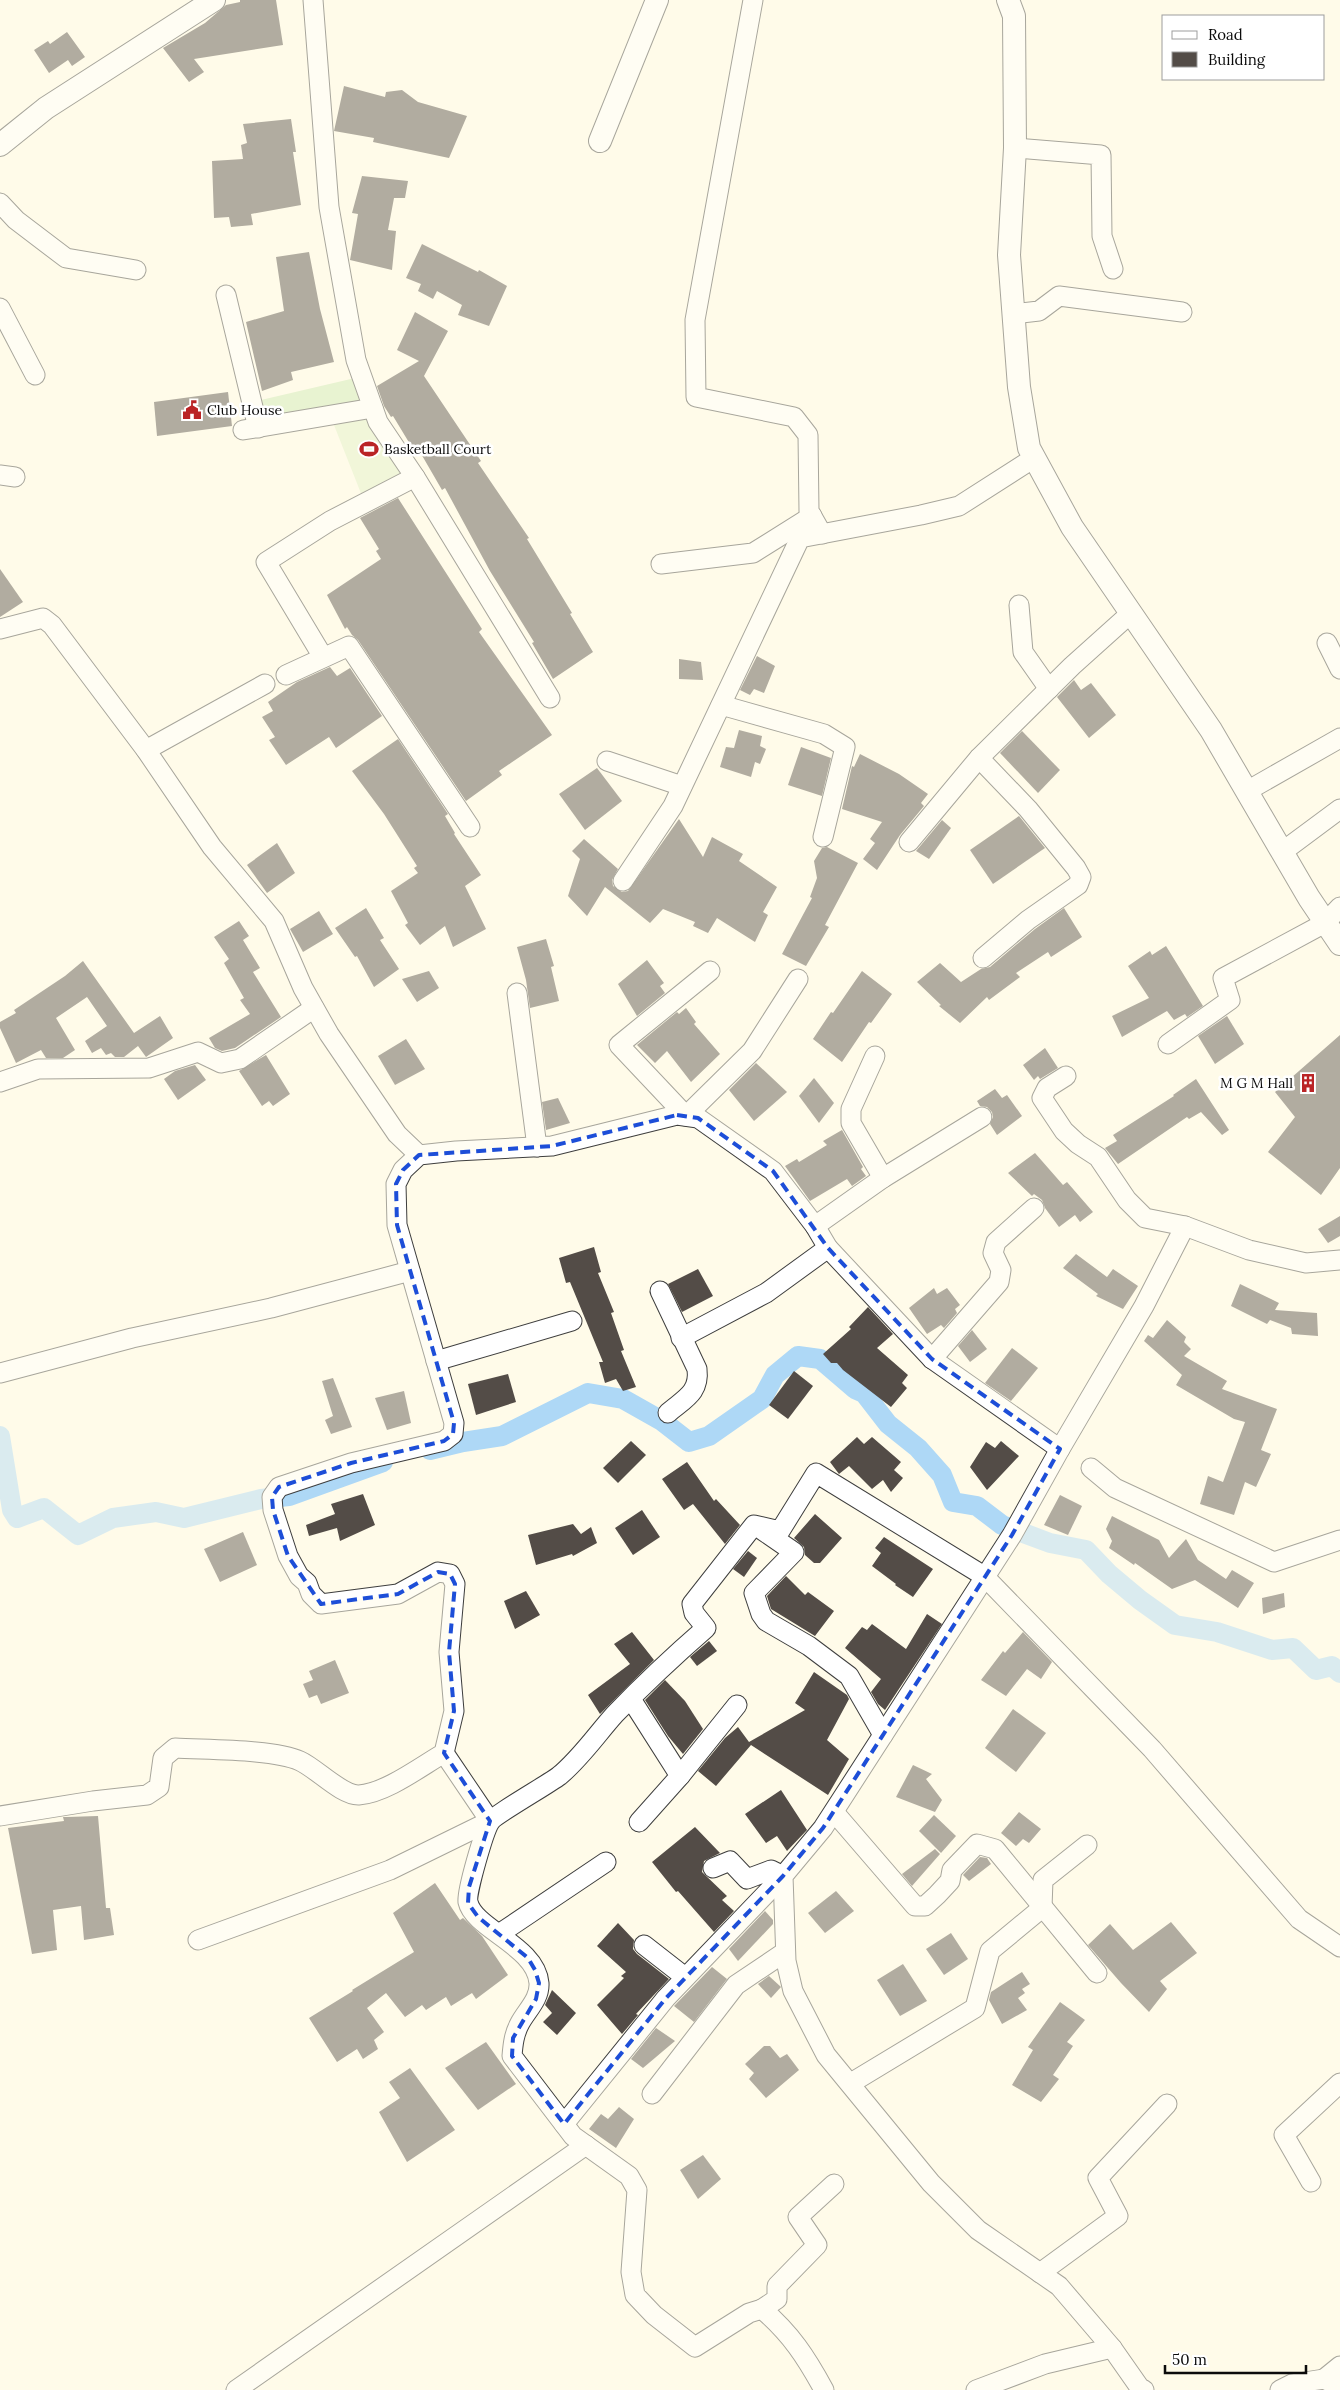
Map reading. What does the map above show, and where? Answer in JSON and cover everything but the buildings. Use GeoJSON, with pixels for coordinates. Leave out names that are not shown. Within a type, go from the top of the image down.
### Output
{"type":"FeatureCollection","features":[{"type":"Feature","properties":{"kind":"street"},"geometry":{"type":"LineString","coordinates":[[0,145],[46,108],[214,0]]}},
{"type":"Feature","properties":{"kind":"street"},"geometry":{"type":"LineString","coordinates":[[313,0],[329,207],[356,360],[378,422],[415,477],[550,698]]}},
{"type":"Feature","properties":{"kind":"street"},"geometry":{"type":"LineString","coordinates":[[600,141],[656,0]]}},
{"type":"Feature","properties":{"kind":"street"},"geometry":{"type":"LineString","coordinates":[[753,0],[695,320],[696,397],[794,418],[808,435],[809,510],[822,534]]}},
{"type":"Feature","properties":{"kind":"street"},"geometry":{"type":"LineString","coordinates":[[1008,0],[1014,16],[1015,148],[1009,256],[1019,386],[1030,448],[1072,528],[1212,730],[1282,852],[1333,915],[1340,944]]}},
{"type":"Feature","properties":{"kind":"street"},"geometry":{"type":"LineString","coordinates":[[1015,148],[1101,155],[1102,236],[1113,269]]}},
{"type":"Feature","properties":{"kind":"street"},"geometry":{"type":"LineString","coordinates":[[0,203],[16,220],[66,258],[136,270]]}},
{"type":"Feature","properties":{"kind":"street"},"geometry":{"type":"LineString","coordinates":[[226,295],[251,429],[374,408]]}},
{"type":"Feature","properties":{"kind":"street"},"geometry":{"type":"LineString","coordinates":[[1013,314],[1039,311],[1059,296],[1182,312]]}},
{"type":"Feature","properties":{"kind":"street"},"geometry":{"type":"LineString","coordinates":[[0,308],[35,375]]}},
{"type":"Feature","properties":{"kind":"street"},"geometry":{"type":"LineString","coordinates":[[623,881],[673,806],[800,538],[959,506],[1034,458]]}},
{"type":"Feature","properties":{"kind":"street"},"geometry":{"type":"LineString","coordinates":[[323,657],[266,562],[330,521],[415,477]]}},
{"type":"Feature","properties":{"kind":"street"},"geometry":{"type":"LineString","coordinates":[[661,564],[753,553],[812,516]]}},
{"type":"Feature","properties":{"kind":"street"},"geometry":{"type":"LineString","coordinates":[[1018,606],[1023,652],[1049,689]]}},
{"type":"Feature","properties":{"kind":"street"},"geometry":{"type":"LineString","coordinates":[[910,842],[979,758],[1049,689],[1131,613]]}},
{"type":"Feature","properties":{"kind":"street"},"geometry":{"type":"LineString","coordinates":[[0,629],[42,618],[52,624],[146,750],[212,848],[274,921],[328,1034],[397,1134],[419,1155]]}},
{"type":"Feature","properties":{"kind":"street"},"geometry":{"type":"LineString","coordinates":[[1327,643],[1340,670]]}},
{"type":"Feature","properties":{"kind":"street"},"geometry":{"type":"LineString","coordinates":[[286,674],[349,646],[470,827]]}},
{"type":"Feature","properties":{"kind":"street"},"geometry":{"type":"LineString","coordinates":[[146,750],[265,684]]}},
{"type":"Feature","properties":{"kind":"street"},"geometry":{"type":"LineString","coordinates":[[721,705],[824,734],[845,747],[823,837]]}},
{"type":"Feature","properties":{"kind":"street"},"geometry":{"type":"LineString","coordinates":[[1247,791],[1340,738]]}},
{"type":"Feature","properties":{"kind":"street"},"geometry":{"type":"LineString","coordinates":[[979,758],[1028,809],[1076,868],[1080,877],[1078,885],[1028,920],[983,958]]}},
{"type":"Feature","properties":{"kind":"street"},"geometry":{"type":"LineString","coordinates":[[607,761],[682,786]]}},
{"type":"Feature","properties":{"kind":"street"},"geometry":{"type":"LineString","coordinates":[[1282,852],[1340,809]]}},
{"type":"Feature","properties":{"kind":"street"},"geometry":{"type":"LineString","coordinates":[[1168,1044],[1230,1000],[1224,978],[1333,915]]}},
{"type":"Feature","properties":{"kind":"street"},"geometry":{"type":"LineString","coordinates":[[686,1116],[619,1045],[710,971]]}},
{"type":"Feature","properties":{"kind":"street"},"geometry":{"type":"LineString","coordinates":[[686,1116],[752,1050],[798,979]]}},
{"type":"Feature","properties":{"kind":"street"},"geometry":{"type":"LineString","coordinates":[[517,993],[537,1147]]}},
{"type":"Feature","properties":{"kind":"street"},"geometry":{"type":"LineString","coordinates":[[0,1082],[38,1069],[149,1068],[198,1052],[221,1063],[240,1059],[314,1008]]}},
{"type":"Feature","properties":{"kind":"street"},"geometry":{"type":"LineString","coordinates":[[874,1056],[851,1109],[851,1123],[883,1178]]}},
{"type":"Feature","properties":{"kind":"street"},"geometry":{"type":"LineString","coordinates":[[1066,1076],[1047,1088],[1042,1098],[1064,1131],[1078,1144],[1098,1157],[1126,1200],[1145,1218],[1185,1226],[1249,1250],[1306,1263],[1340,1260]]}},
{"type":"Feature","properties":{"kind":"street"},"geometry":{"type":"LineString","coordinates":[[0,1816],[93,1801],[146,1795],[158,1787],[163,1758],[175,1748],[274,1755],[300,1760],[341,1788],[356,1795],[376,1792],[444,1753],[454,1712],[449,1652],[455,1584],[450,1574],[438,1572],[398,1594],[321,1604],[311,1594],[307,1583],[299,1576],[288,1556],[272,1500],[279,1488],[352,1464],[444,1441],[453,1434],[454,1423],[397,1225],[396,1184],[403,1170],[419,1155],[552,1146],[677,1115],[698,1118],[773,1171],[815,1226],[828,1248],[932,1359],[1060,1449]]}},
{"type":"Feature","properties":{"kind":"street"},"geometry":{"type":"LineString","coordinates":[[815,1226],[883,1178],[982,1117]]}},
{"type":"Feature","properties":{"kind":"street"},"geometry":{"type":"LineString","coordinates":[[932,1359],[999,1282],[1001,1270],[993,1253],[996,1242],[1034,1208]]}},
{"type":"Feature","properties":{"kind":"street"},"geometry":{"type":"LineString","coordinates":[[564,2124],[666,1998],[783,1876],[823,1828],[1014,1531],[1144,1306],[1185,1226]]}},
{"type":"Feature","properties":{"kind":"street"},"geometry":{"type":"LineString","coordinates":[[681,1338],[766,1293],[828,1248]]}},
{"type":"Feature","properties":{"kind":"street"},"geometry":{"type":"LineString","coordinates":[[0,1373],[132,1338],[271,1308],[410,1271]]}},
{"type":"Feature","properties":{"kind":"street"},"geometry":{"type":"LineString","coordinates":[[660,1292],[697,1369],[698,1380],[695,1390],[668,1413]]}},
{"type":"Feature","properties":{"kind":"street"},"geometry":{"type":"LineString","coordinates":[[436,1360],[572,1321]]}},
{"type":"Feature","properties":{"kind":"street"},"geometry":{"type":"LineString","coordinates":[[1091,1468],[1115,1488],[1274,1562],[1340,1540]]}},
{"type":"Feature","properties":{"kind":"street"},"geometry":{"type":"LineString","coordinates":[[754,1525],[780,1531],[816,1473],[984,1576],[1152,1749],[1299,1919],[1340,1947]]}},
{"type":"Feature","properties":{"kind":"street"},"geometry":{"type":"LineString","coordinates":[[198,1940],[390,1870],[490,1821],[560,1775],[631,1699],[678,1652],[706,1628],[694,1614],[692,1604],[754,1525]]}},
{"type":"Feature","properties":{"kind":"street"},"geometry":{"type":"LineString","coordinates":[[754,1525],[794,1552],[754,1593],[761,1614],[766,1621],[809,1646],[849,1676],[883,1734]]}},
{"type":"Feature","properties":{"kind":"street"},"geometry":{"type":"LineString","coordinates":[[631,1699],[680,1776]]}},
{"type":"Feature","properties":{"kind":"street"},"geometry":{"type":"LineString","coordinates":[[639,1822],[680,1776],[736,1705]]}},
{"type":"Feature","properties":{"kind":"street"},"geometry":{"type":"LineString","coordinates":[[444,1753],[490,1821]]}},
{"type":"Feature","properties":{"kind":"street"},"geometry":{"type":"LineString","coordinates":[[834,1812],[915,1906],[926,1906],[950,1881],[952,1870],[977,1844],[995,1849],[1097,1973]]}},
{"type":"Feature","properties":{"kind":"street"},"geometry":{"type":"LineString","coordinates":[[490,1821],[468,1888],[468,1903],[478,1917],[528,1958],[539,1983],[536,1999],[520,2022],[513,2038],[512,2056],[572,2136],[629,2176],[637,2190],[631,2272],[635,2295],[654,2315],[695,2347],[749,2313],[762,2309],[777,2299],[778,2286],[817,2245],[798,2217],[834,2184]]}},
{"type":"Feature","properties":{"kind":"street"},"geometry":{"type":"LineString","coordinates":[[851,2082],[975,2008],[990,1951],[1042,1908],[1043,1880],[1087,1845]]}},
{"type":"Feature","properties":{"kind":"street"},"geometry":{"type":"LineString","coordinates":[[713,1868],[730,1861],[747,1879],[771,1870],[783,1876]]}},
{"type":"Feature","properties":{"kind":"street"},"geometry":{"type":"LineString","coordinates":[[499,1934],[606,1862]]}},
{"type":"Feature","properties":{"kind":"street"},"geometry":{"type":"LineString","coordinates":[[783,1876],[786,1961],[798,1999],[826,2055],[851,2082],[931,2183],[978,2230],[1059,2286],[1112,2348],[1140,2388],[1144,2390]]}},
{"type":"Feature","properties":{"kind":"street"},"geometry":{"type":"LineString","coordinates":[[644,1945],[685,1977]]}},
{"type":"Feature","properties":{"kind":"street"},"geometry":{"type":"LineString","coordinates":[[652,2094],[736,1985],[785,1952]]}},
{"type":"Feature","properties":{"kind":"street"},"geometry":{"type":"LineString","coordinates":[[1310,2182],[1284,2135],[1340,2083]]}},
{"type":"Feature","properties":{"kind":"street"},"geometry":{"type":"LineString","coordinates":[[1040,2273],[1118,2216],[1098,2178],[1167,2104]]}},
{"type":"Feature","properties":{"kind":"street"},"geometry":{"type":"LineString","coordinates":[[236,2390],[586,2145]]}},
{"type":"Feature","properties":{"kind":"street"},"geometry":{"type":"LineString","coordinates":[[762,2309],[777,2322],[805,2354],[824,2390]]}},
{"type":"Feature","properties":{"kind":"street"},"geometry":{"type":"LineString","coordinates":[[976,2390],[1045,2364],[1112,2348]]}},
{"type":"Feature","properties":{"kind":"street"},"geometry":{"type":"LineString","coordinates":[[1280,2390],[1292,2384],[1332,2383],[1340,2366]]}},
{"type":"Feature","properties":{"kind":"highlighted area"},"geometry":{"type":"Polygon","coordinates":[[[677,1115],[698,1118],[773,1171],[828,1248],[932,1359],[1060,1449],[1012,1535],[823,1828],[783,1876],[666,1998],[564,2124],[512,2056],[513,2038],[536,1999],[539,1983],[535,1970],[528,1958],[478,1917],[468,1903],[469,1887],[490,1821],[444,1753],[454,1711],[449,1652],[455,1584],[450,1574],[438,1572],[398,1594],[321,1604],[288,1556],[273,1510],[272,1497],[279,1487],[351,1463],[444,1441],[453,1434],[454,1423],[397,1225],[396,1184],[403,1170],[419,1155],[552,1146],[677,1115]]]}},
{"type":"Feature","properties":{"kind":"green space"},"geometry":{"type":"Polygon","coordinates":[[[355,378],[364,403],[267,424],[261,400],[355,378]]]}},
{"type":"Feature","properties":{"kind":"green space","name":"Basketball Court"},"geometry":{"type":"Polygon","coordinates":[[[370,412],[415,477],[364,501],[332,420],[370,412]]]}},
{"type":"Feature","properties":{"kind":"waterway"},"geometry":{"type":"LineString","coordinates":[[430,1450],[463,1442],[502,1436],[588,1393],[623,1399],[662,1421],[689,1442],[709,1436],[762,1399],[775,1375],[798,1356],[820,1359],[855,1389],[864,1393],[888,1424],[918,1448],[942,1475],[953,1502],[977,1506],[1002,1525],[1050,1543],[1086,1550],[1109,1574],[1140,1600],[1175,1625],[1217,1632],[1272,1650],[1293,1648],[1316,1670],[1332,1666],[1340,1673]]}},
{"type":"Feature","properties":{"kind":"waterway"},"geometry":{"type":"LineString","coordinates":[[0,1436],[12,1510],[17,1518],[44,1508],[78,1535],[113,1518],[156,1512],[184,1518],[261,1499],[289,1496],[383,1462]]}},
{"type":"Feature","properties":{"kind":"place","name":"Club House"},"geometry":{"type":"Point","coordinates":[192,410]}},
{"type":"Feature","properties":{"kind":"place","name":"Basketball Court"},"geometry":{"type":"Point","coordinates":[369,449]}},
{"type":"Feature","properties":{"kind":"place","name":"M G M Hall"},"geometry":{"type":"Point","coordinates":[1308,1083]}}]}
